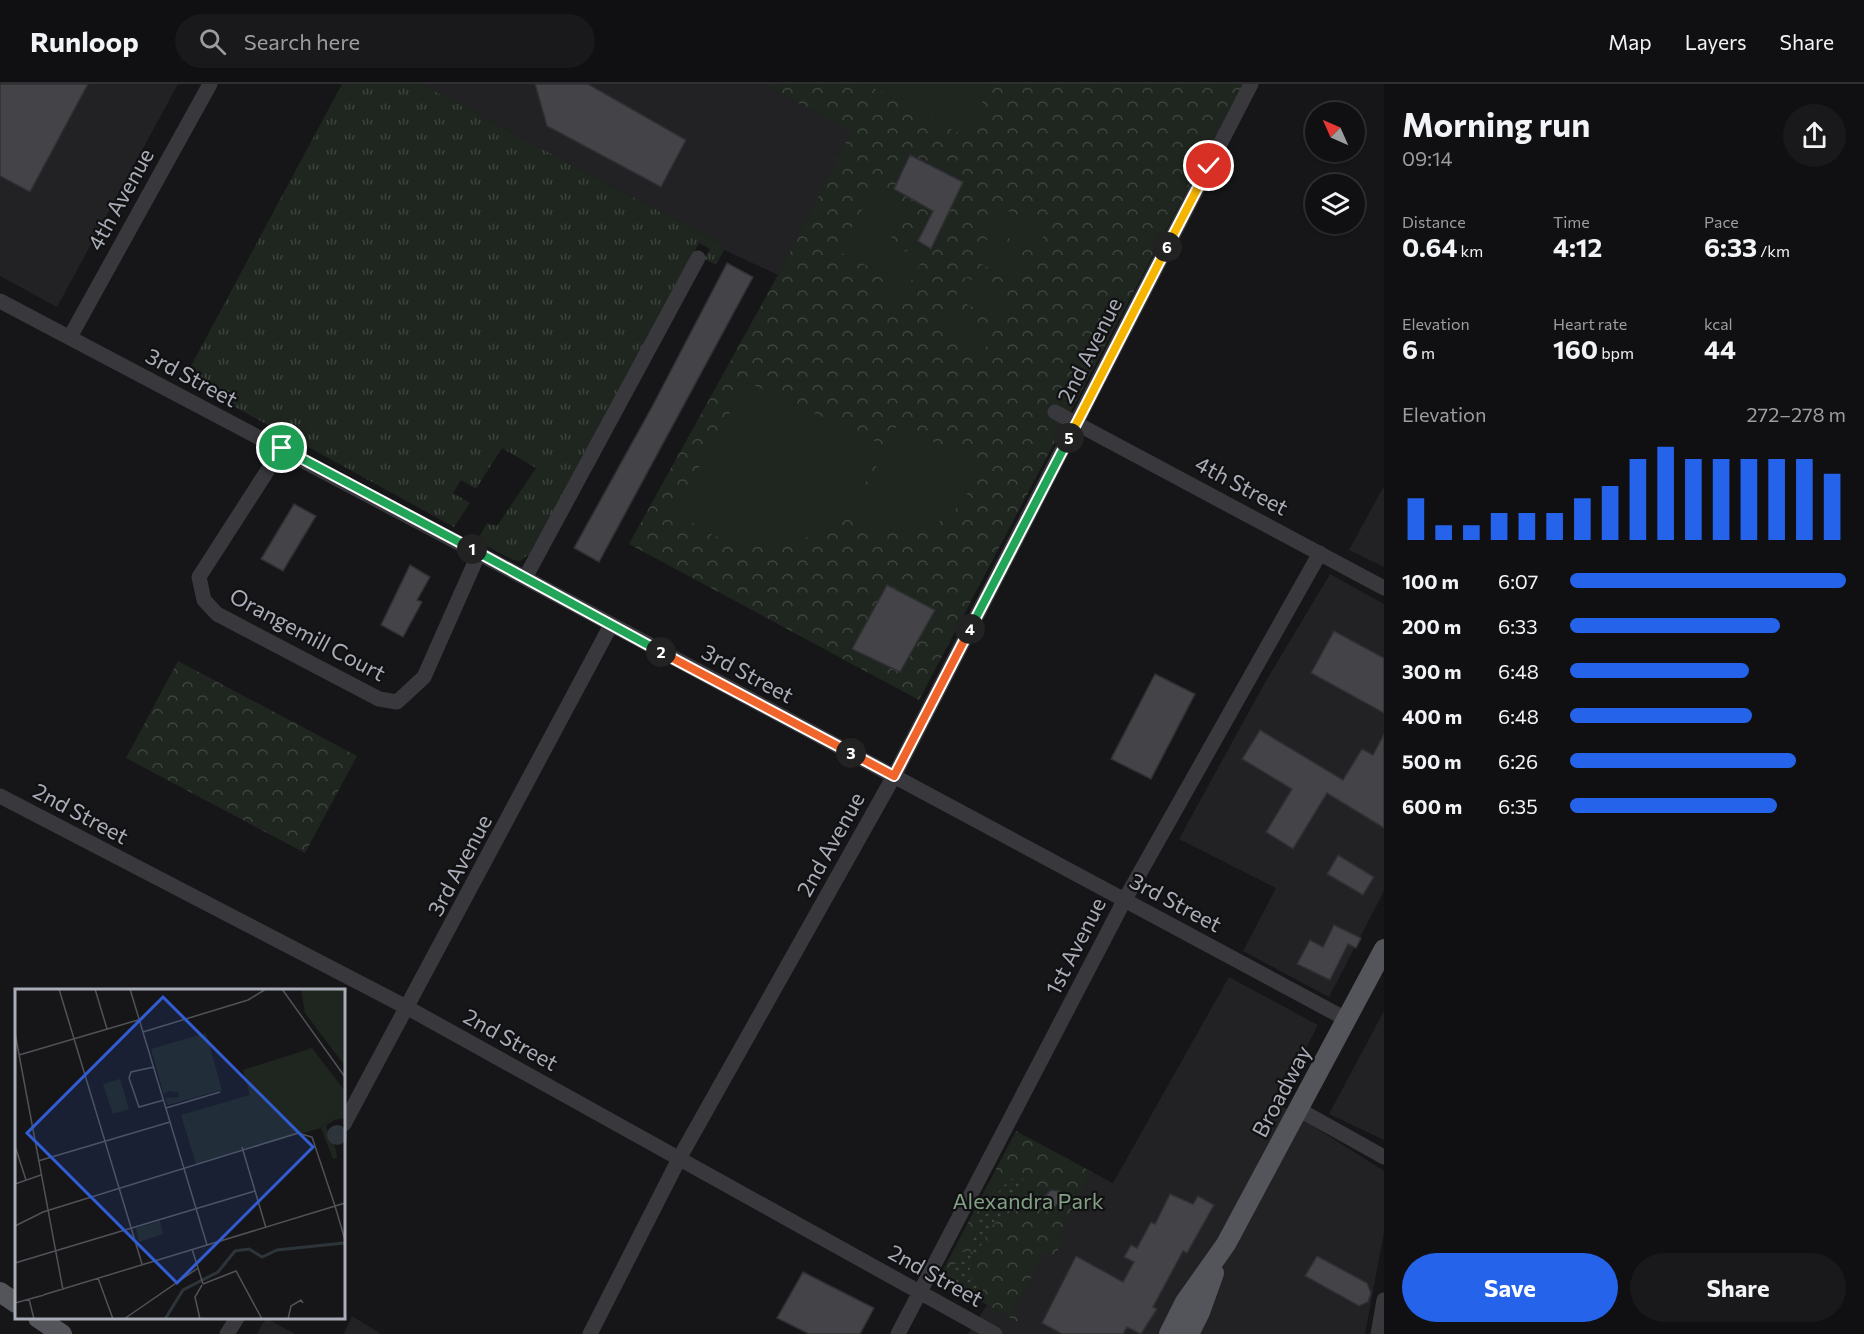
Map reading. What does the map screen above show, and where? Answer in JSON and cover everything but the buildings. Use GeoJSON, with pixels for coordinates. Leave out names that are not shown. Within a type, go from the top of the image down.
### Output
{"type":"FeatureCollection","features":[{"type":"Feature","properties":{"kind":"main road","name":"Broadway"},"geometry":{"type":"LineString","coordinates":[[1168,1334],[1185,1302],[1220,1255],[1384,949]]}},
{"type":"Feature","properties":{"kind":"main road","name":"Broadway"},"geometry":{"type":"LineString","coordinates":[[1189,1334],[1200,1312],[1220,1255]]}},
{"type":"Feature","properties":{"kind":"main road"},"geometry":{"type":"LineString","coordinates":[[0,1292],[15,1302]]}},
{"type":"Feature","properties":{"kind":"main road"},"geometry":{"type":"LineString","coordinates":[[41,1319],[62,1334]]}},
{"type":"Feature","properties":{"kind":"street","name":"4th Avenue"},"geometry":{"type":"LineString","coordinates":[[70,337],[210,84]]}},
{"type":"Feature","properties":{"kind":"street","name":"2nd Avenue"},"geometry":{"type":"LineString","coordinates":[[590,1334],[680,1157],[894,776],[1251,84]]}},
{"type":"Feature","properties":{"kind":"street"},"geometry":{"type":"LineString","coordinates":[[525,578],[698,258]]}},
{"type":"Feature","properties":{"kind":"street","name":"3rd Street"},"geometry":{"type":"LineString","coordinates":[[0,302],[282,448],[1346,1019]]}},
{"type":"Feature","properties":{"kind":"street","name":"4th Street"},"geometry":{"type":"LineString","coordinates":[[1055,411],[1384,588]]}},
{"type":"Feature","properties":{"kind":"street","name":"Orangemill Court"},"geometry":{"type":"LineString","coordinates":[[282,448],[200,577],[204,600],[217,614],[379,699],[398,702],[424,677],[479,553]]}},
{"type":"Feature","properties":{"kind":"street","name":"1st Avenue"},"geometry":{"type":"LineString","coordinates":[[898,1334],[1124,901],[1320,553]]}},
{"type":"Feature","properties":{"kind":"street","name":"3rd Avenue"},"geometry":{"type":"LineString","coordinates":[[345,1122],[611,626]]}},
{"type":"Feature","properties":{"kind":"street","name":"2nd Street"},"geometry":{"type":"LineString","coordinates":[[0,796],[408,1008],[680,1157],[995,1334]]}},
{"type":"Feature","properties":{"kind":"street"},"geometry":{"type":"LineString","coordinates":[[1298,1109],[1384,1157]]}},
{"type":"Feature","properties":{"kind":"street"},"geometry":{"type":"LineString","coordinates":[[1378,1334],[1384,1300]]}},
{"type":"Feature","properties":{"kind":"street"},"geometry":{"type":"LineString","coordinates":[[228,1334],[236,1319]]}},
{"type":"Feature","properties":{"kind":"shaded area"},"geometry":{"type":"Polygon","coordinates":[[[0,84],[178,84],[57,307],[0,276],[0,84]]]}},
{"type":"Feature","properties":{"kind":"shaded area"},"geometry":{"type":"Polygon","coordinates":[[[421,84],[762,84],[853,131],[778,275],[724,250],[721,244],[421,84]]]}},
{"type":"Feature","properties":{"kind":"shaded area"},"geometry":{"type":"Polygon","coordinates":[[[1384,486],[1384,567],[1349,550],[1384,486]]]}},
{"type":"Feature","properties":{"kind":"shaded area"},"geometry":{"type":"Polygon","coordinates":[[[1330,574],[1384,604],[1384,891],[1329,997],[1243,951],[1276,888],[1179,839],[1263,686],[1330,574]]]}},
{"type":"Feature","properties":{"kind":"shaded area"},"geometry":{"type":"Polygon","coordinates":[[[1229,977],[1318,1025],[1277,1103],[1384,1171],[1384,1232],[1365,1334],[968,1334],[987,1305],[1019,1321],[1014,1310],[1046,1248],[1053,1258],[1063,1242],[1057,1238],[1092,1172],[1113,1183],[1229,977]]]}},
{"type":"Feature","properties":{"kind":"shaded area"},"geometry":{"type":"Polygon","coordinates":[[[1384,1011],[1384,1140],[1329,1114],[1384,1011]]]}},
{"type":"Feature","properties":{"kind":"shaded area"},"geometry":{"type":"Polygon","coordinates":[[[352,1316],[381,1334],[344,1334],[352,1316]]]}},
{"type":"Feature","properties":{"kind":"shaded area"},"geometry":{"type":"Polygon","coordinates":[[[265,1319],[268,1319],[295,1334],[257,1334],[265,1319]]]}},
{"type":"Feature","properties":{"kind":"green space"},"geometry":{"type":"Polygon","coordinates":[[[342,84],[421,84],[721,244],[724,250],[716,265],[704,259],[710,249],[699,243],[532,552],[520,561],[513,560],[477,541],[487,523],[497,526],[536,468],[502,448],[476,489],[461,480],[453,493],[470,503],[454,527],[184,379],[342,84]]]}},
{"type":"Feature","properties":{"kind":"green space"},"geometry":{"type":"Polygon","coordinates":[[[762,84],[1243,84],[919,700],[629,544],[778,275],[852,131],[762,84]]]}},
{"type":"Feature","properties":{"kind":"green space"},"geometry":{"type":"Polygon","coordinates":[[[866,84],[992,84],[964,136],[866,84]]]}},
{"type":"Feature","properties":{"kind":"green space"},"geometry":{"type":"Polygon","coordinates":[[[874,189],[907,207],[887,246],[899,253],[907,251],[914,241],[928,249],[898,306],[883,299],[890,286],[889,277],[838,251],[874,189]]]}},
{"type":"Feature","properties":{"kind":"green space"},"geometry":{"type":"Polygon","coordinates":[[[1002,208],[1046,231],[1035,252],[991,229],[1002,208]]]}},
{"type":"Feature","properties":{"kind":"green space"},"geometry":{"type":"Polygon","coordinates":[[[985,239],[1029,262],[1018,283],[974,260],[985,239]]]}},
{"type":"Feature","properties":{"kind":"green space"},"geometry":{"type":"Polygon","coordinates":[[[966,277],[1010,300],[999,321],[955,298],[966,277]]]}},
{"type":"Feature","properties":{"kind":"green space"},"geometry":{"type":"Polygon","coordinates":[[[950,308],[994,331],[983,353],[939,330],[950,308]]]}},
{"type":"Feature","properties":{"kind":"green space"},"geometry":{"type":"Polygon","coordinates":[[[747,382],[881,444],[871,471],[858,495],[841,515],[821,530],[799,540],[774,545],[747,544],[718,537],[701,529],[675,510],[747,382]]]}},
{"type":"Feature","properties":{"kind":"green space"},"geometry":{"type":"Polygon","coordinates":[[[897,425],[980,465],[965,497],[947,517],[921,529],[907,532],[878,530],[850,520],[897,425]]]}},
{"type":"Feature","properties":{"kind":"green space"},"geometry":{"type":"Polygon","coordinates":[[[178,661],[357,756],[305,853],[126,758],[178,661]]]}},
{"type":"Feature","properties":{"kind":"green space","name":"Alexandra Park"},"geometry":{"type":"Polygon","coordinates":[[[1016,1131],[1092,1172],[1057,1238],[1064,1241],[1052,1259],[1046,1249],[1014,1310],[1019,1320],[1017,1322],[947,1282],[942,1272],[1016,1131]]]}},
{"type":"Feature","properties":{"kind":"green space"},"geometry":{"type":"Polygon","coordinates":[[[1013,1178],[1022,1178],[1024,1182],[1016,1198],[989,1230],[977,1253],[971,1252],[973,1235],[984,1212],[999,1191],[1013,1178]]]}},
{"type":"Feature","properties":{"kind":"green space"},"geometry":{"type":"Polygon","coordinates":[[[963,1251],[972,1255],[973,1261],[968,1273],[975,1284],[981,1285],[983,1290],[981,1295],[974,1297],[969,1289],[954,1283],[952,1269],[963,1251]]]}},
{"type":"Feature","properties":{"kind":"route"},"geometry":{"type":"LineString","coordinates":[[282,448],[894,776],[1209,166]]}}]}
